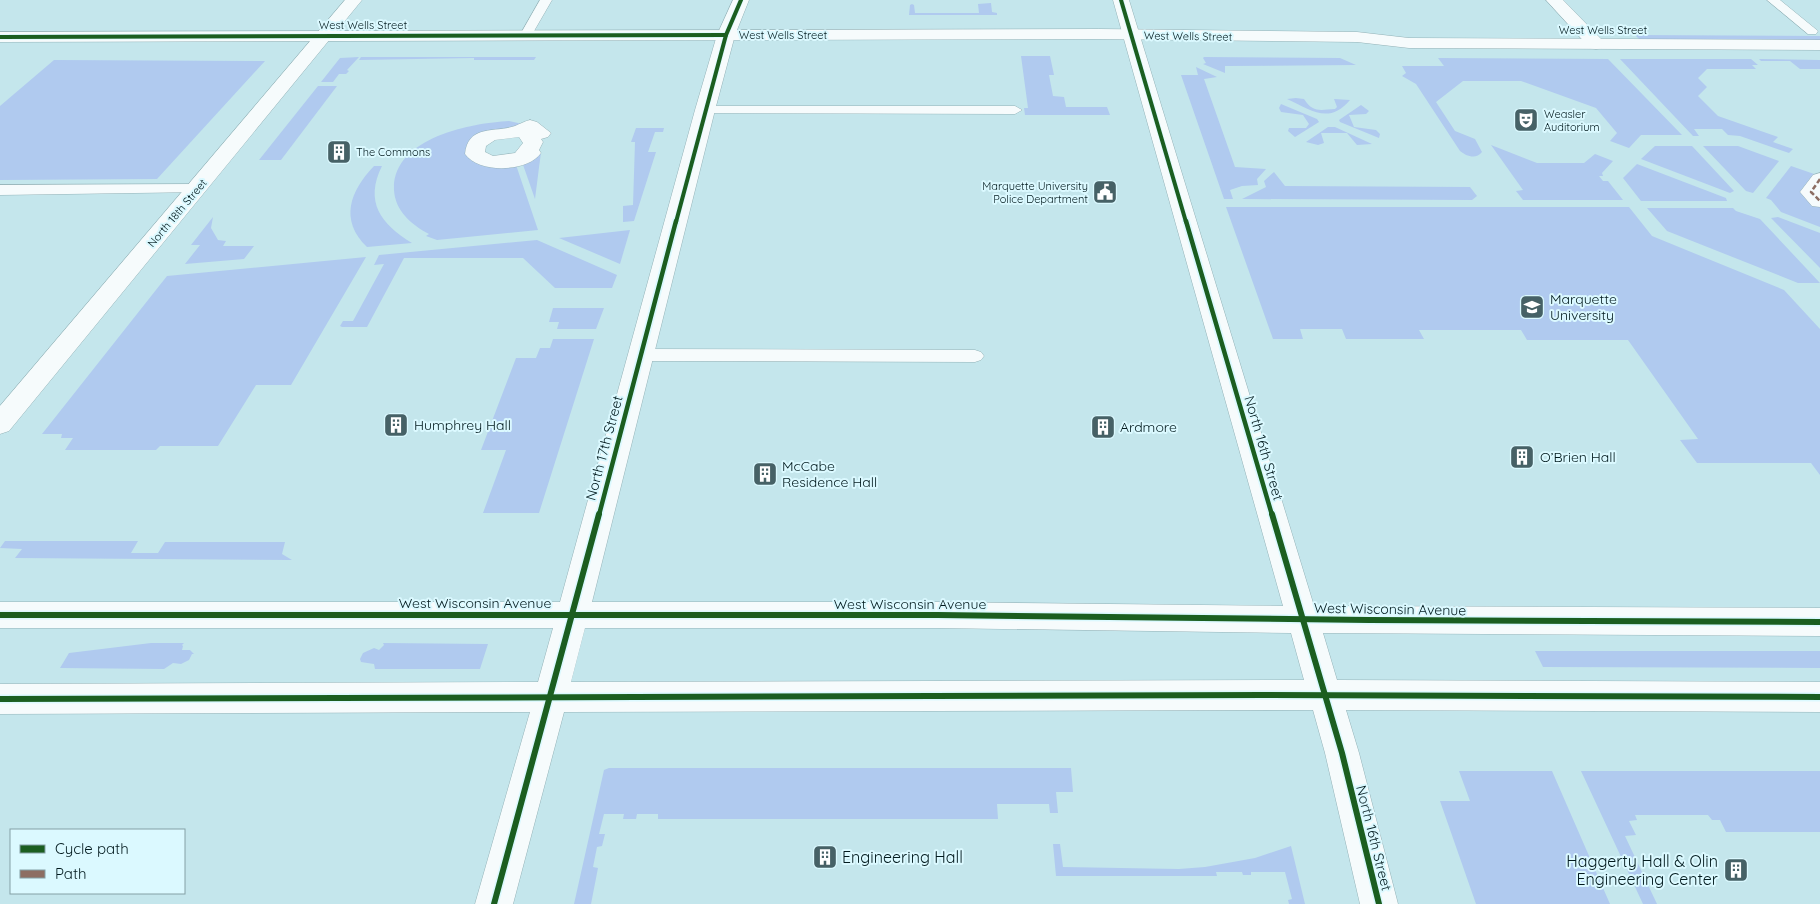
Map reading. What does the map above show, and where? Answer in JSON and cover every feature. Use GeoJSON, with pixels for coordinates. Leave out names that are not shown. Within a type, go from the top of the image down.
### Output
{"type":"FeatureCollection","features":[{"type":"Feature","properties":{"kind":"main road","name":"North 18th Street"},"geometry":{"type":"LineString","coordinates":[[0,424],[354,0]]}},
{"type":"Feature","properties":{"kind":"main road","name":"North 17th Street"},"geometry":{"type":"LineString","coordinates":[[494,904],[551,697],[571,614],[705,110],[726,35],[741,0]]}},
{"type":"Feature","properties":{"kind":"main road","name":"North 16th Street"},"geometry":{"type":"LineString","coordinates":[[1121,0],[1342,753],[1379,904]]}},
{"type":"Feature","properties":{"kind":"main road"},"geometry":{"type":"LineString","coordinates":[[1554,0],[1596,44]]}},
{"type":"Feature","properties":{"kind":"main road","name":"West Wells Street"},"geometry":{"type":"LineString","coordinates":[[1356,37],[1399,30],[1582,30],[1817,36]]}},
{"type":"Feature","properties":{"kind":"main road","name":"West Wells Street"},"geometry":{"type":"LineString","coordinates":[[0,37],[1131,35],[1356,37],[1409,43],[1596,44],[1817,36]]}},
{"type":"Feature","properties":{"kind":"main road"},"geometry":{"type":"LineString","coordinates":[[1820,179],[1811,192],[1820,201]]}},
{"type":"Feature","properties":{"kind":"main road","name":"West Wisconsin Avenue"},"geometry":{"type":"LineString","coordinates":[[0,615],[571,614],[1820,622]]}},
{"type":"Feature","properties":{"kind":"main road"},"geometry":{"type":"LineString","coordinates":[[0,699],[1325,695],[1820,697]]}},
{"type":"Feature","properties":{"kind":"lane"},"geometry":{"type":"LineString","coordinates":[[526,36],[546,0]]}},
{"type":"Feature","properties":{"kind":"lane"},"geometry":{"type":"LineString","coordinates":[[1773,0],[1817,36]]}},
{"type":"Feature","properties":{"kind":"lane"},"geometry":{"type":"LineString","coordinates":[[705,110],[1016,110]]}},
{"type":"Feature","properties":{"kind":"lane"},"geometry":{"type":"LineString","coordinates":[[0,190],[197,189]]}},
{"type":"Feature","properties":{"kind":"lane"},"geometry":{"type":"LineString","coordinates":[[640,355],[975,356]]}},
{"type":"Feature","properties":{"kind":"shaded area"},"geometry":{"type":"Polygon","coordinates":[[[991,3],[992,12],[997,13],[997,15],[909,15],[910,5],[912,4],[914,5],[915,13],[979,13],[978,4],[991,3]]]}},
{"type":"Feature","properties":{"kind":"shaded area"},"geometry":{"type":"Polygon","coordinates":[[[1635,35],[1820,36],[1820,41],[1640,40],[1635,35]]]}},
{"type":"Feature","properties":{"kind":"shaded area"},"geometry":{"type":"Polygon","coordinates":[[[1021,56],[1050,56],[1054,75],[1049,75],[1053,96],[1064,97],[1066,107],[1107,107],[1110,115],[1025,115],[1024,108],[1028,108],[1021,56]]]}},
{"type":"Feature","properties":{"kind":"shaded area"},"geometry":{"type":"Polygon","coordinates":[[[359,57],[347,70],[349,71],[346,74],[339,74],[333,82],[321,82],[340,58],[359,57]]]}},
{"type":"Feature","properties":{"kind":"shaded area"},"geometry":{"type":"Polygon","coordinates":[[[361,57],[536,57],[534,60],[474,60],[474,58],[359,60],[361,57]]]}},
{"type":"Feature","properties":{"kind":"shaded area"},"geometry":{"type":"Polygon","coordinates":[[[1204,57],[1340,58],[1356,65],[1225,66],[1225,73],[1203,64],[1206,63],[1204,57]]]}},
{"type":"Feature","properties":{"kind":"shaded area"},"geometry":{"type":"Polygon","coordinates":[[[1438,58],[1608,59],[1682,135],[1641,135],[1629,148],[1610,141],[1617,133],[1596,108],[1521,81],[1463,81],[1436,102],[1455,131],[1475,139],[1482,152],[1474,157],[1468,156],[1460,151],[1416,84],[1402,76],[1406,73],[1402,66],[1444,66],[1438,58]]]}},
{"type":"Feature","properties":{"kind":"shaded area"},"geometry":{"type":"Polygon","coordinates":[[[1620,59],[1751,59],[1758,65],[1752,65],[1756,69],[1707,69],[1698,78],[1707,87],[1698,96],[1718,116],[1778,137],[1773,142],[1793,149],[1789,153],[1740,136],[1728,135],[1722,129],[1694,129],[1699,136],[1693,136],[1620,59]]]}},
{"type":"Feature","properties":{"kind":"shaded area"},"geometry":{"type":"Polygon","coordinates":[[[1759,59],[1820,60],[1820,69],[1800,69],[1790,61],[1761,61],[1759,59]]]}},
{"type":"Feature","properties":{"kind":"shaded area"},"geometry":{"type":"Polygon","coordinates":[[[54,60],[265,61],[157,179],[0,180],[0,106],[54,60]]]}},
{"type":"Feature","properties":{"kind":"shaded area"},"geometry":{"type":"Polygon","coordinates":[[[1196,67],[1217,77],[1204,79],[1235,167],[1266,169],[1257,179],[1258,185],[1242,186],[1230,190],[1233,199],[1224,199],[1181,75],[1198,75],[1196,67]]]}},
{"type":"Feature","properties":{"kind":"shaded area"},"geometry":{"type":"Polygon","coordinates":[[[318,86],[337,86],[281,160],[259,160],[318,86]]]}},
{"type":"Feature","properties":{"kind":"shaded area"},"geometry":{"type":"Polygon","coordinates":[[[1287,99],[1304,99],[1314,109],[1321,110],[1335,109],[1337,107],[1334,99],[1350,100],[1342,108],[1327,114],[1312,111],[1287,99]]]}},
{"type":"Feature","properties":{"kind":"shaded area"},"geometry":{"type":"Polygon","coordinates":[[[1281,104],[1317,119],[1319,122],[1295,137],[1288,131],[1289,128],[1306,128],[1309,124],[1303,115],[1281,112],[1279,108],[1281,104]]]}},
{"type":"Feature","properties":{"kind":"shaded area"},"geometry":{"type":"Polygon","coordinates":[[[1361,105],[1369,111],[1366,114],[1349,115],[1354,127],[1376,130],[1380,134],[1379,138],[1340,122],[1339,120],[1361,105]]]}},
{"type":"Feature","properties":{"kind":"shaded area"},"geometry":{"type":"Polygon","coordinates":[[[509,121],[527,125],[500,133],[475,154],[514,159],[538,230],[437,240],[426,236],[429,234],[406,217],[395,198],[394,190],[397,172],[406,158],[419,146],[455,130],[493,122],[509,121]]]}},
{"type":"Feature","properties":{"kind":"shaded area"},"geometry":{"type":"Polygon","coordinates":[[[1328,127],[1335,127],[1372,144],[1357,145],[1347,133],[1321,133],[1324,143],[1318,145],[1306,142],[1328,127]]]}},
{"type":"Feature","properties":{"kind":"shaded area"},"geometry":{"type":"Polygon","coordinates":[[[636,128],[664,128],[663,132],[655,132],[648,152],[656,152],[634,221],[623,222],[623,206],[633,205],[635,142],[631,142],[636,128]]]}},
{"type":"Feature","properties":{"kind":"shaded area"},"geometry":{"type":"Polygon","coordinates":[[[1491,145],[1537,163],[1584,163],[1595,154],[1613,161],[1602,173],[1603,176],[1599,176],[1603,181],[1608,181],[1623,200],[1523,200],[1516,191],[1523,190],[1491,145]]]}},
{"type":"Feature","properties":{"kind":"shaded area"},"geometry":{"type":"Polygon","coordinates":[[[1655,146],[1692,146],[1734,191],[1730,193],[1641,159],[1655,146]]]}},
{"type":"Feature","properties":{"kind":"shaded area"},"geometry":{"type":"Polygon","coordinates":[[[1703,146],[1738,146],[1779,161],[1753,193],[1746,191],[1703,146]]]}},
{"type":"Feature","properties":{"kind":"shaded area"},"geometry":{"type":"Polygon","coordinates":[[[536,152],[541,152],[535,199],[521,159],[536,152]]]}},
{"type":"Feature","properties":{"kind":"shaded area"},"geometry":{"type":"Polygon","coordinates":[[[1637,164],[1726,198],[1727,201],[1641,201],[1623,178],[1637,164]]]}},
{"type":"Feature","properties":{"kind":"shaded area"},"geometry":{"type":"Polygon","coordinates":[[[374,166],[382,166],[375,191],[375,201],[379,211],[392,228],[412,243],[367,247],[358,237],[353,226],[351,206],[359,185],[374,166]]]}},
{"type":"Feature","properties":{"kind":"shaded area"},"geometry":{"type":"Polygon","coordinates":[[[1791,166],[1820,176],[1820,227],[1781,212],[1771,200],[1766,198],[1791,166]]]}},
{"type":"Feature","properties":{"kind":"shaded area"},"geometry":{"type":"Polygon","coordinates":[[[1274,172],[1285,186],[1470,187],[1477,196],[1472,200],[1242,199],[1266,187],[1264,181],[1274,172]]]}},
{"type":"Feature","properties":{"kind":"shaded area"},"geometry":{"type":"Polygon","coordinates":[[[1226,207],[1629,207],[1652,236],[1784,290],[1820,329],[1820,475],[1811,463],[1697,463],[1680,440],[1698,439],[1628,340],[1527,340],[1521,330],[1419,330],[1424,339],[1346,339],[1342,329],[1300,329],[1303,339],[1273,339],[1226,207]]]}},
{"type":"Feature","properties":{"kind":"shaded area"},"geometry":{"type":"Polygon","coordinates":[[[1647,208],[1733,208],[1736,211],[1760,219],[1820,283],[1798,283],[1667,231],[1647,208]]]}},
{"type":"Feature","properties":{"kind":"shaded area"},"geometry":{"type":"Polygon","coordinates":[[[213,217],[211,228],[218,240],[226,241],[223,246],[254,246],[244,259],[185,264],[200,245],[191,245],[213,217]]]}},
{"type":"Feature","properties":{"kind":"shaded area"},"geometry":{"type":"Polygon","coordinates":[[[1778,217],[1820,233],[1820,268],[1771,218],[1778,217]]]}},
{"type":"Feature","properties":{"kind":"shaded area"},"geometry":{"type":"Polygon","coordinates":[[[630,230],[620,264],[559,238],[630,230]]]}},
{"type":"Feature","properties":{"kind":"shaded area"},"geometry":{"type":"Polygon","coordinates":[[[537,240],[617,275],[612,288],[555,288],[523,258],[404,258],[367,327],[340,326],[343,321],[353,321],[384,264],[374,265],[379,255],[537,240]]]}},
{"type":"Feature","properties":{"kind":"shaded area"},"geometry":{"type":"Polygon","coordinates":[[[366,257],[291,385],[256,385],[218,446],[160,446],[156,450],[65,450],[73,438],[61,438],[62,434],[42,434],[167,276],[366,257]]]}},
{"type":"Feature","properties":{"kind":"shaded area"},"geometry":{"type":"Polygon","coordinates":[[[553,308],[604,308],[596,329],[557,329],[559,322],[549,322],[553,308]]]}},
{"type":"Feature","properties":{"kind":"shaded area"},"geometry":{"type":"Polygon","coordinates":[[[553,339],[594,339],[539,513],[483,513],[506,450],[481,450],[516,358],[536,358],[540,348],[550,348],[553,339]]]}},
{"type":"Feature","properties":{"kind":"shaded area"},"geometry":{"type":"Polygon","coordinates":[[[5,541],[138,541],[131,553],[158,553],[165,542],[285,542],[282,554],[292,560],[15,558],[22,549],[0,548],[5,541]]]}},
{"type":"Feature","properties":{"kind":"shaded area"},"geometry":{"type":"Polygon","coordinates":[[[151,643],[184,643],[182,650],[190,650],[194,654],[192,654],[189,660],[181,664],[173,663],[164,669],[60,668],[69,653],[151,643]]]}},
{"type":"Feature","properties":{"kind":"shaded area"},"geometry":{"type":"Polygon","coordinates":[[[383,643],[488,644],[480,669],[375,669],[374,664],[361,662],[360,659],[363,653],[374,648],[379,650],[384,645],[383,643]]]}},
{"type":"Feature","properties":{"kind":"shaded area"},"geometry":{"type":"Polygon","coordinates":[[[1535,651],[1820,651],[1820,668],[1543,667],[1535,651]]]}},
{"type":"Feature","properties":{"kind":"shaded area"},"geometry":{"type":"Polygon","coordinates":[[[609,768],[1071,768],[1073,792],[1056,792],[1058,813],[1050,813],[1049,804],[997,804],[998,819],[658,819],[658,814],[637,814],[636,819],[623,819],[624,814],[604,814],[599,834],[605,834],[602,846],[597,847],[593,867],[598,868],[591,904],[574,904],[604,770],[609,768]]]}},
{"type":"Feature","properties":{"kind":"shaded area"},"geometry":{"type":"Polygon","coordinates":[[[1459,771],[1552,771],[1610,904],[1476,904],[1440,801],[1470,801],[1459,771]]]}},
{"type":"Feature","properties":{"kind":"shaded area"},"geometry":{"type":"Polygon","coordinates":[[[1581,771],[1820,771],[1820,832],[1726,832],[1720,820],[1712,820],[1708,815],[1635,815],[1637,820],[1629,821],[1636,835],[1625,836],[1657,904],[1643,904],[1581,771]]]}},
{"type":"Feature","properties":{"kind":"shaded area"},"geometry":{"type":"Polygon","coordinates":[[[1053,844],[1060,844],[1063,867],[1179,869],[1205,867],[1255,858],[1291,846],[1305,904],[1289,904],[1288,900],[1292,899],[1285,872],[1251,872],[1251,875],[1243,875],[1242,872],[1216,872],[1217,876],[1056,876],[1053,844]]]}},
{"type":"Feature","properties":{"kind":"marked path"},"geometry":{"type":"LineString","coordinates":[[1820,179],[1811,192],[1820,201]]}},
{"type":"Feature","properties":{"kind":"cycle path"},"geometry":{"type":"LineString","coordinates":[[494,904],[551,697],[705,110],[726,35],[741,0]]}},
{"type":"Feature","properties":{"kind":"cycle path"},"geometry":{"type":"LineString","coordinates":[[1121,0],[1342,753],[1379,904]]}},
{"type":"Feature","properties":{"kind":"cycle path"},"geometry":{"type":"LineString","coordinates":[[0,37],[726,35]]}},
{"type":"Feature","properties":{"kind":"cycle path"},"geometry":{"type":"LineString","coordinates":[[0,615],[938,615],[1369,620],[1820,622]]}},
{"type":"Feature","properties":{"kind":"cycle path"},"geometry":{"type":"LineString","coordinates":[[0,699],[1264,695],[1820,697]]}},
{"type":"Feature","properties":{"kind":"place","name":"Weasler Auditorium"},"geometry":{"type":"Point","coordinates":[1526,120]}},
{"type":"Feature","properties":{"kind":"place","name":"The Commons"},"geometry":{"type":"Point","coordinates":[339,152]}},
{"type":"Feature","properties":{"kind":"place","name":"Marquette University Police Department"},"geometry":{"type":"Point","coordinates":[1105,192]}},
{"type":"Feature","properties":{"kind":"place","name":"Marquette University"},"geometry":{"type":"Point","coordinates":[1532,307]}},
{"type":"Feature","properties":{"kind":"place","name":"Humphrey Hall"},"geometry":{"type":"Point","coordinates":[396,425]}},
{"type":"Feature","properties":{"kind":"place","name":"Ardmore"},"geometry":{"type":"Point","coordinates":[1103,427]}},
{"type":"Feature","properties":{"kind":"place","name":"O’Brien Hall"},"geometry":{"type":"Point","coordinates":[1522,457]}},
{"type":"Feature","properties":{"kind":"place","name":"McCabe Residence Hall"},"geometry":{"type":"Point","coordinates":[765,474]}},
{"type":"Feature","properties":{"kind":"place","name":"Engineering Hall"},"geometry":{"type":"Point","coordinates":[825,857]}},
{"type":"Feature","properties":{"kind":"place","name":"Haggerty Hall & Olin Engineering Center"},"geometry":{"type":"Point","coordinates":[1736,870]}}]}
